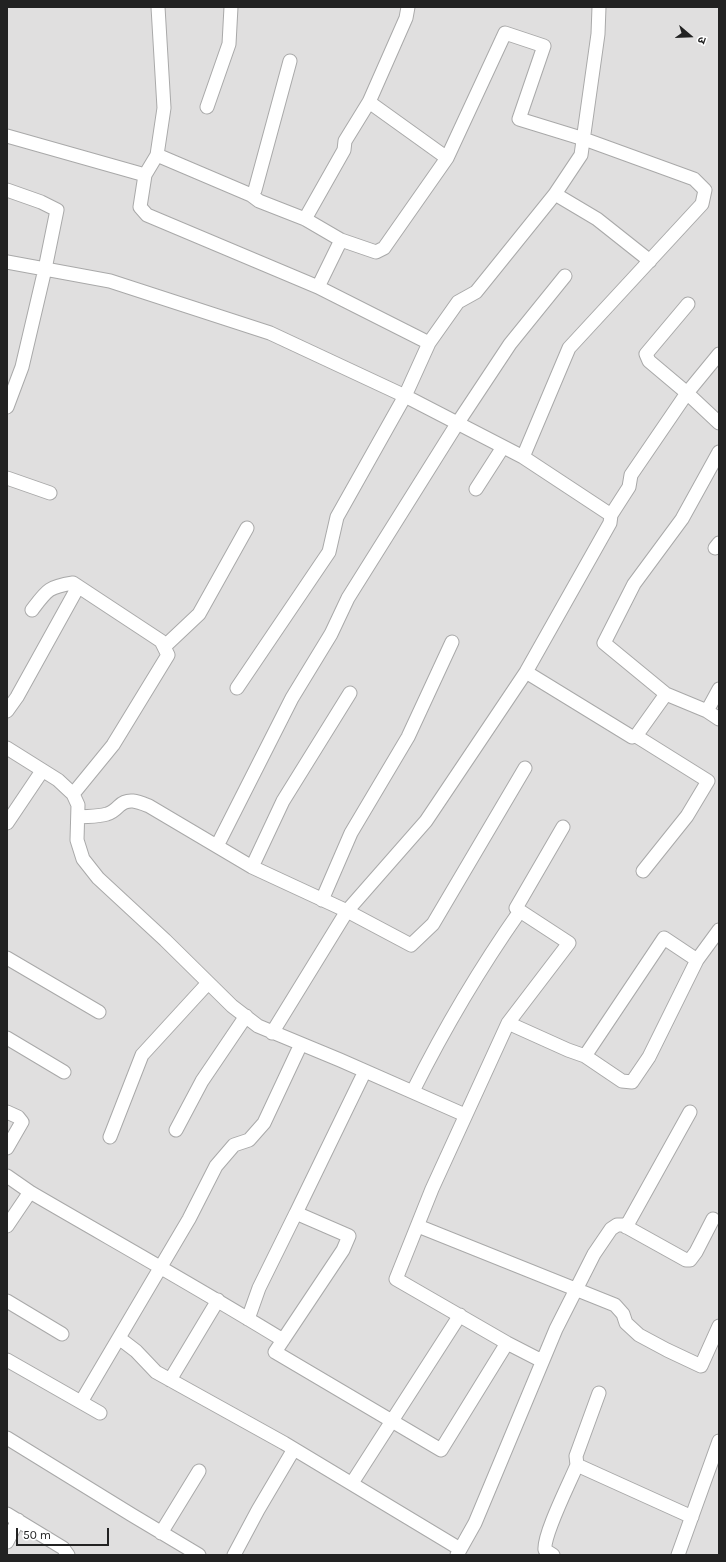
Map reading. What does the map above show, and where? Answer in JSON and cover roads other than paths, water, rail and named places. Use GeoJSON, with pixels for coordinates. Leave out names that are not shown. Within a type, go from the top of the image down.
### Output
{"type":"FeatureCollection","features":[{"type":"Feature","properties":{"kind":"street"},"geometry":{"type":"LineString","coordinates":[[158,7],[164,108],[157,155],[145,175],[140,207],[147,215],[318,287],[429,343]]}},
{"type":"Feature","properties":{"kind":"street"},"geometry":{"type":"LineString","coordinates":[[207,107],[229,44],[231,7]]}},
{"type":"Feature","properties":{"kind":"street"},"geometry":{"type":"LineString","coordinates":[[305,219],[344,150],[345,141],[369,102],[406,18],[408,7]]}},
{"type":"Feature","properties":{"kind":"street"},"geometry":{"type":"LineString","coordinates":[[237,688],[329,552],[337,518],[405,396],[429,343],[458,302],[476,292],[555,194],[581,155],[598,34],[599,7]]}},
{"type":"Feature","properties":{"kind":"street"},"geometry":{"type":"LineString","coordinates":[[157,155],[252,195],[259,201],[305,219],[341,240],[376,252],[384,248],[447,158],[505,33],[544,46],[519,119],[584,140],[694,179],[705,190],[702,204],[569,348],[523,457]]}},
{"type":"Feature","properties":{"kind":"street"},"geometry":{"type":"LineString","coordinates":[[252,195],[256,190],[290,61]]}},
{"type":"Feature","properties":{"kind":"street"},"geometry":{"type":"LineString","coordinates":[[369,102],[447,158]]}},
{"type":"Feature","properties":{"kind":"street"},"geometry":{"type":"LineString","coordinates":[[7,136],[145,175]]}},
{"type":"Feature","properties":{"kind":"street"},"geometry":{"type":"LineString","coordinates":[[7,190],[41,202],[57,210],[22,367],[7,407]]}},
{"type":"Feature","properties":{"kind":"street"},"geometry":{"type":"LineString","coordinates":[[555,194],[597,219],[650,261]]}},
{"type":"Feature","properties":{"kind":"street"},"geometry":{"type":"LineString","coordinates":[[318,287],[341,240]]}},
{"type":"Feature","properties":{"kind":"street"},"geometry":{"type":"LineString","coordinates":[[7,262],[110,281],[270,333],[405,396],[523,457],[611,515]]}},
{"type":"Feature","properties":{"kind":"street"},"geometry":{"type":"LineString","coordinates":[[217,846],[292,698],[331,634],[348,598],[457,424],[510,344],[565,276]]}},
{"type":"Feature","properties":{"kind":"street"},"geometry":{"type":"LineString","coordinates":[[688,304],[646,354],[650,361],[719,423]]}},
{"type":"Feature","properties":{"kind":"street"},"geometry":{"type":"LineString","coordinates":[[272,1033],[347,911],[426,821],[526,672],[610,523],[611,515],[629,487],[631,475],[687,393],[719,354]]}},
{"type":"Feature","properties":{"kind":"street"},"geometry":{"type":"LineString","coordinates":[[476,489],[503,447]]}},
{"type":"Feature","properties":{"kind":"street"},"geometry":{"type":"LineString","coordinates":[[719,452],[682,519],[634,584],[604,643],[666,694],[707,711],[719,718]]}},
{"type":"Feature","properties":{"kind":"street"},"geometry":{"type":"LineString","coordinates":[[7,478],[50,493]]}},
{"type":"Feature","properties":{"kind":"street"},"geometry":{"type":"LineString","coordinates":[[164,647],[199,614],[247,528]]}},
{"type":"Feature","properties":{"kind":"street"},"geometry":{"type":"LineString","coordinates":[[32,610],[47,591],[56,586],[73,583],[161,641],[168,655],[117,739],[73,794]]}},
{"type":"Feature","properties":{"kind":"street"},"geometry":{"type":"LineString","coordinates":[[7,711],[17,697],[78,587]]}},
{"type":"Feature","properties":{"kind":"street"},"geometry":{"type":"LineString","coordinates":[[322,900],[351,833],[408,737],[452,642]]}},
{"type":"Feature","properties":{"kind":"street"},"geometry":{"type":"LineString","coordinates":[[526,672],[632,737],[636,736],[714,783],[643,871]]}},
{"type":"Feature","properties":{"kind":"street"},"geometry":{"type":"LineString","coordinates":[[707,711],[719,689]]}},
{"type":"Feature","properties":{"kind":"street"},"geometry":{"type":"LineString","coordinates":[[252,867],[283,801],[350,693]]}},
{"type":"Feature","properties":{"kind":"street"},"geometry":{"type":"LineString","coordinates":[[636,736],[666,694]]}},
{"type":"Feature","properties":{"kind":"street"},"geometry":{"type":"LineString","coordinates":[[7,748],[58,780],[73,794],[78,806],[78,840],[84,859],[98,878],[165,940],[208,983],[258,1026],[413,1091],[465,1115]]}},
{"type":"Feature","properties":{"kind":"street"},"geometry":{"type":"LineString","coordinates":[[78,817],[108,814],[116,810],[122,803],[135,801],[149,806],[252,867],[347,911],[411,945],[433,924],[526,768]]}},
{"type":"Feature","properties":{"kind":"street"},"geometry":{"type":"LineString","coordinates":[[7,823],[42,771]]}},
{"type":"Feature","properties":{"kind":"street"},"geometry":{"type":"LineString","coordinates":[[542,1361],[506,1343],[396,1279],[432,1189],[508,1023],[569,943],[516,908],[563,828]]}},
{"type":"Feature","properties":{"kind":"street"},"geometry":{"type":"LineString","coordinates":[[413,1091],[428,1061],[484,963],[520,911]]}},
{"type":"Feature","properties":{"kind":"street"},"geometry":{"type":"LineString","coordinates":[[508,1023],[585,1056],[622,1081],[632,1082],[649,1057],[698,960],[719,930]]}},
{"type":"Feature","properties":{"kind":"street"},"geometry":{"type":"LineString","coordinates":[[585,1056],[664,938],[698,960]]}},
{"type":"Feature","properties":{"kind":"street"},"geometry":{"type":"LineString","coordinates":[[7,958],[99,1012]]}},
{"type":"Feature","properties":{"kind":"street"},"geometry":{"type":"LineString","coordinates":[[110,1137],[142,1055],[208,983]]}},
{"type":"Feature","properties":{"kind":"street"},"geometry":{"type":"LineString","coordinates":[[176,1130],[202,1081],[246,1016]]}},
{"type":"Feature","properties":{"kind":"street"},"geometry":{"type":"LineString","coordinates":[[7,1038],[64,1072]]}},
{"type":"Feature","properties":{"kind":"street"},"geometry":{"type":"LineString","coordinates":[[81,1402],[189,1219],[216,1166],[234,1145],[249,1140],[264,1123],[301,1044]]}},
{"type":"Feature","properties":{"kind":"street"},"geometry":{"type":"LineString","coordinates":[[248,1319],[260,1288],[365,1071]]}},
{"type":"Feature","properties":{"kind":"street"},"geometry":{"type":"LineString","coordinates":[[7,1112],[18,1117],[22,1122],[7,1148]]}},
{"type":"Feature","properties":{"kind":"street"},"geometry":{"type":"LineString","coordinates":[[626,1227],[690,1112]]}},
{"type":"Feature","properties":{"kind":"street"},"geometry":{"type":"LineString","coordinates":[[7,1176],[30,1192],[218,1300],[283,1340]]}},
{"type":"Feature","properties":{"kind":"street"},"geometry":{"type":"LineString","coordinates":[[7,1226],[30,1192]]}},
{"type":"Feature","properties":{"kind":"street"},"geometry":{"type":"LineString","coordinates":[[296,1213],[349,1236],[343,1250],[276,1352],[441,1450],[506,1343]]}},
{"type":"Feature","properties":{"kind":"street"},"geometry":{"type":"LineString","coordinates":[[119,1338],[136,1351],[156,1372],[352,1483],[459,1552],[475,1523],[490,1489],[556,1329],[594,1254],[611,1229],[618,1224],[626,1227],[686,1260],[690,1260],[713,1224]]}},
{"type":"Feature","properties":{"kind":"street"},"geometry":{"type":"LineString","coordinates":[[418,1226],[615,1305],[623,1314],[626,1323],[639,1335],[701,1366],[719,1326]]}},
{"type":"Feature","properties":{"kind":"street"},"geometry":{"type":"LineString","coordinates":[[170,1380],[218,1300]]}},
{"type":"Feature","properties":{"kind":"street"},"geometry":{"type":"LineString","coordinates":[[7,1301],[62,1334]]}},
{"type":"Feature","properties":{"kind":"street"},"geometry":{"type":"LineString","coordinates":[[352,1483],[460,1316]]}},
{"type":"Feature","properties":{"kind":"street"},"geometry":{"type":"LineString","coordinates":[[7,1360],[100,1413]]}},
{"type":"Feature","properties":{"kind":"street"},"geometry":{"type":"LineString","coordinates":[[553,1555],[545,1550],[546,1538],[576,1465],[576,1456],[599,1393]]}},
{"type":"Feature","properties":{"kind":"street"},"geometry":{"type":"LineString","coordinates":[[7,1438],[199,1555]]}},
{"type":"Feature","properties":{"kind":"street"},"geometry":{"type":"LineString","coordinates":[[678,1555],[719,1441]]}},
{"type":"Feature","properties":{"kind":"street"},"geometry":{"type":"LineString","coordinates":[[234,1555],[258,1510],[294,1449]]}},
{"type":"Feature","properties":{"kind":"street"},"geometry":{"type":"LineString","coordinates":[[576,1465],[692,1517]]}},
{"type":"Feature","properties":{"kind":"street"},"geometry":{"type":"LineString","coordinates":[[161,1533],[199,1471]]}},
{"type":"Feature","properties":{"kind":"street"},"geometry":{"type":"LineString","coordinates":[[7,1514],[63,1548],[68,1555]]}},
{"type":"Feature","properties":{"kind":"street"},"geometry":{"type":"LineString","coordinates":[[7,1542],[18,1520]]}}]}
